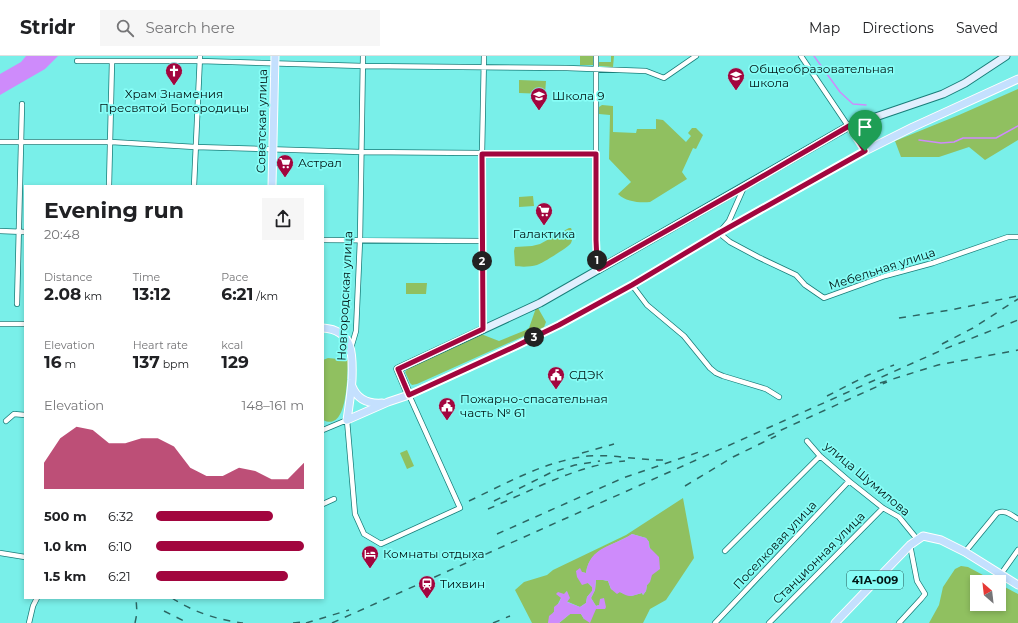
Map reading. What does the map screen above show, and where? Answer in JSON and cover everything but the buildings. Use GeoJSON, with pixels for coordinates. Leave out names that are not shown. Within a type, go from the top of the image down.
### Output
{"type":"FeatureCollection","features":[{"type":"Feature","properties":{"kind":"main road","name":"Советская улица"},"geometry":{"type":"LineString","coordinates":[[272,185],[275,59]]}},
{"type":"Feature","properties":{"kind":"main road"},"geometry":{"type":"LineString","coordinates":[[347,420],[388,402],[409,395],[539,335],[632,285],[719,233],[865,151],[913,127],[1018,79]]}},
{"type":"Feature","properties":{"kind":"main road"},"geometry":{"type":"LineString","coordinates":[[324,328],[336,330],[348,341],[351,348]]}},
{"type":"Feature","properties":{"kind":"main road","name":"Новгородская улица"},"geometry":{"type":"LineString","coordinates":[[347,420],[352,368],[351,348]]}},
{"type":"Feature","properties":{"kind":"main road"},"geometry":{"type":"LineString","coordinates":[[351,385],[356,394],[363,400],[375,403],[388,402]]}},
{"type":"Feature","properties":{"kind":"main road"},"geometry":{"type":"LineString","coordinates":[[917,539],[923,536],[940,540],[965,552],[1018,585]]}},
{"type":"Feature","properties":{"kind":"main road","name":"41А-009"},"geometry":{"type":"LineString","coordinates":[[835,623],[917,539]]}},
{"type":"Feature","properties":{"kind":"street","name":"Новгородская улица"},"geometry":{"type":"LineString","coordinates":[[351,348],[356,331],[360,240],[363,56]]}},
{"type":"Feature","properties":{"kind":"street"},"geometry":{"type":"LineString","coordinates":[[483,329],[482,154],[484,56]]}},
{"type":"Feature","properties":{"kind":"street"},"geometry":{"type":"LineString","coordinates":[[596,56],[596,240],[599,269]]}},
{"type":"Feature","properties":{"kind":"street"},"geometry":{"type":"LineString","coordinates":[[77,61],[200,58],[275,59],[363,66],[646,71],[664,78],[696,56]]}},
{"type":"Feature","properties":{"kind":"street"},"geometry":{"type":"LineString","coordinates":[[801,56],[865,151]]}},
{"type":"Feature","properties":{"kind":"street"},"geometry":{"type":"LineString","coordinates":[[409,395],[398,369],[540,303],[849,126],[943,94],[965,83],[1006,56]]}},
{"type":"Feature","properties":{"kind":"street"},"geometry":{"type":"LineString","coordinates":[[194,185],[200,58]]}},
{"type":"Feature","properties":{"kind":"street"},"geometry":{"type":"LineString","coordinates":[[109,185],[112,61]]}},
{"type":"Feature","properties":{"kind":"street"},"geometry":{"type":"LineString","coordinates":[[17,304],[22,232],[22,104]]}},
{"type":"Feature","properties":{"kind":"street"},"geometry":{"type":"LineString","coordinates":[[0,142],[111,142],[195,147],[361,152],[596,154]]}},
{"type":"Feature","properties":{"kind":"street"},"geometry":{"type":"LineString","coordinates":[[719,233],[729,221],[744,187]]}},
{"type":"Feature","properties":{"kind":"street"},"geometry":{"type":"LineString","coordinates":[[0,231],[22,232]]}},
{"type":"Feature","properties":{"kind":"street","name":"Мебельная улица"},"geometry":{"type":"LineString","coordinates":[[719,233],[730,242],[796,275],[805,285],[824,298],[885,276],[1008,237],[1018,237]]}},
{"type":"Feature","properties":{"kind":"street"},"geometry":{"type":"LineString","coordinates":[[324,240],[482,241]]}},
{"type":"Feature","properties":{"kind":"street"},"geometry":{"type":"LineString","coordinates":[[632,285],[647,305],[684,336],[710,368],[716,373],[766,389],[779,397]]}},
{"type":"Feature","properties":{"kind":"street"},"geometry":{"type":"LineString","coordinates":[[0,324],[24,324]]}},
{"type":"Feature","properties":{"kind":"street","name":"Новгородская улица"},"geometry":{"type":"LineString","coordinates":[[347,420],[355,514],[364,534],[381,544],[460,508],[409,395]]}},
{"type":"Feature","properties":{"kind":"street"},"geometry":{"type":"LineString","coordinates":[[6,421],[14,414],[24,415]]}},
{"type":"Feature","properties":{"kind":"street"},"geometry":{"type":"LineString","coordinates":[[324,430],[347,420]]}},
{"type":"Feature","properties":{"kind":"street","name":"улица Шумилова"},"geometry":{"type":"LineString","coordinates":[[807,441],[820,456],[849,481],[883,508],[899,517],[917,539]]}},
{"type":"Feature","properties":{"kind":"street"},"geometry":{"type":"LineString","coordinates":[[725,551],[820,456]]}},
{"type":"Feature","properties":{"kind":"street","name":"Поселковая улица"},"geometry":{"type":"LineString","coordinates":[[715,623],[849,481]]}},
{"type":"Feature","properties":{"kind":"street"},"geometry":{"type":"LineString","coordinates":[[324,504],[334,499]]}},
{"type":"Feature","properties":{"kind":"street","name":"Станционная улица"},"geometry":{"type":"LineString","coordinates":[[770,623],[883,508]]}},
{"type":"Feature","properties":{"kind":"street"},"geometry":{"type":"LineString","coordinates":[[965,552],[996,513],[1001,511],[1006,512],[1018,519]]}},
{"type":"Feature","properties":{"kind":"street"},"geometry":{"type":"LineString","coordinates":[[899,623],[925,594],[917,581],[910,545]]}},
{"type":"Feature","properties":{"kind":"street"},"geometry":{"type":"LineString","coordinates":[[1001,574],[1018,550]]}},
{"type":"Feature","properties":{"kind":"street"},"geometry":{"type":"LineString","coordinates":[[0,553],[24,557]]}},
{"type":"Feature","properties":{"kind":"street"},"geometry":{"type":"LineString","coordinates":[[29,623],[30,614],[38,599]]}},
{"type":"Feature","properties":{"kind":"green space"},"geometry":{"type":"Polygon","coordinates":[[[580,56],[593,56],[593,65],[580,65],[580,56]]]}},
{"type":"Feature","properties":{"kind":"green space"},"geometry":{"type":"Polygon","coordinates":[[[611,56],[614,56],[613,67],[599,66],[599,62],[611,62],[611,56]]]}},
{"type":"Feature","properties":{"kind":"green space"},"geometry":{"type":"Polygon","coordinates":[[[519,80],[546,81],[545,94],[519,93],[519,80]]]}},
{"type":"Feature","properties":{"kind":"green space"},"geometry":{"type":"Polygon","coordinates":[[[1018,89],[1018,140],[985,160],[969,147],[939,157],[901,157],[895,141],[1018,89]]]}},
{"type":"Feature","properties":{"kind":"green space"},"geometry":{"type":"Polygon","coordinates":[[[602,105],[613,106],[613,132],[636,133],[637,129],[656,129],[656,119],[663,120],[686,142],[691,136],[688,133],[692,128],[696,128],[703,135],[696,149],[693,148],[682,172],[687,179],[650,202],[633,201],[621,197],[618,194],[631,182],[609,159],[610,115],[599,114],[599,107],[602,105]]]}},
{"type":"Feature","properties":{"kind":"green space"},"geometry":{"type":"Polygon","coordinates":[[[533,196],[534,206],[519,207],[519,197],[533,196]]]}},
{"type":"Feature","properties":{"kind":"green space"},"geometry":{"type":"Polygon","coordinates":[[[569,228],[572,230],[572,240],[571,243],[565,248],[537,265],[526,267],[515,266],[515,247],[540,244],[569,228]]]}},
{"type":"Feature","properties":{"kind":"green space"},"geometry":{"type":"Polygon","coordinates":[[[406,283],[427,283],[426,294],[406,294],[406,283]]]}},
{"type":"Feature","properties":{"kind":"green space"},"geometry":{"type":"Polygon","coordinates":[[[536,308],[538,308],[546,322],[544,327],[417,384],[412,385],[410,383],[405,372],[410,366],[481,334],[499,341],[526,330],[529,328],[536,308]]]}},
{"type":"Feature","properties":{"kind":"green space"},"geometry":{"type":"Polygon","coordinates":[[[328,358],[348,360],[345,400],[338,418],[331,422],[324,420],[324,360],[328,358]]]}},
{"type":"Feature","properties":{"kind":"green space"},"geometry":{"type":"Polygon","coordinates":[[[407,450],[414,466],[407,469],[400,453],[407,450]]]}},
{"type":"Feature","properties":{"kind":"green space"},"geometry":{"type":"Polygon","coordinates":[[[683,498],[694,558],[666,600],[650,609],[643,623],[559,623],[570,614],[581,614],[584,619],[599,605],[596,606],[591,598],[595,590],[596,580],[608,581],[611,589],[631,596],[642,593],[643,595],[651,577],[649,542],[646,538],[632,534],[598,552],[588,564],[586,573],[576,571],[592,587],[592,591],[587,597],[586,603],[580,607],[566,601],[567,591],[561,598],[548,623],[532,623],[515,590],[524,582],[547,575],[553,570],[626,535],[683,498]]]}},
{"type":"Feature","properties":{"kind":"green space"},"geometry":{"type":"Polygon","coordinates":[[[961,566],[968,567],[983,575],[970,575],[970,611],[1006,611],[1006,588],[1018,594],[1018,623],[929,623],[939,605],[943,587],[955,569],[961,566]]]}},
{"type":"Feature","properties":{"kind":"shaded area"},"geometry":{"type":"Polygon","coordinates":[[[26,56],[58,56],[45,69],[0,95],[0,74],[21,62],[26,56]]]}},
{"type":"Feature","properties":{"kind":"shaded area"},"geometry":{"type":"Polygon","coordinates":[[[632,534],[646,538],[649,542],[649,547],[659,557],[660,569],[652,575],[643,595],[642,593],[628,596],[620,592],[617,594],[611,589],[608,581],[596,580],[595,590],[591,598],[596,606],[599,605],[600,599],[604,598],[606,607],[605,609],[596,609],[590,623],[584,619],[581,614],[570,614],[559,623],[548,623],[549,616],[554,612],[554,607],[559,603],[561,598],[556,594],[558,592],[564,594],[567,591],[570,598],[567,602],[580,607],[586,603],[587,597],[592,591],[592,587],[588,583],[582,585],[577,577],[576,571],[580,568],[582,572],[586,573],[588,564],[597,552],[632,534]]]}},
{"type":"Feature","properties":{"kind":"waterway"},"geometry":{"type":"LineString","coordinates":[[814,56],[840,92],[853,104],[866,105]]}},
{"type":"Feature","properties":{"kind":"waterway"},"geometry":{"type":"LineString","coordinates":[[919,140],[941,143],[954,142],[963,138],[996,138],[1018,126]]}},
{"type":"Feature","properties":{"kind":"railway"},"geometry":{"type":"LineString","coordinates":[[899,318],[951,310],[1017,296]]}},
{"type":"Feature","properties":{"kind":"railway"},"geometry":{"type":"LineString","coordinates":[[942,344],[973,328],[1018,299]]}},
{"type":"Feature","properties":{"kind":"railway"},"geometry":{"type":"LineString","coordinates":[[332,623],[942,350],[1018,320]]}},
{"type":"Feature","properties":{"kind":"railway"},"geometry":{"type":"LineString","coordinates":[[880,383],[938,365],[1018,350]]}},
{"type":"Feature","properties":{"kind":"railway"},"geometry":{"type":"LineString","coordinates":[[827,396],[868,375],[894,365]]}},
{"type":"Feature","properties":{"kind":"railway"},"geometry":{"type":"LineString","coordinates":[[768,436],[887,382]]}},
{"type":"Feature","properties":{"kind":"railway"},"geometry":{"type":"LineString","coordinates":[[685,486],[733,457],[776,436]]}},
{"type":"Feature","properties":{"kind":"railway"},"geometry":{"type":"LineString","coordinates":[[582,453],[614,444]]}},
{"type":"Feature","properties":{"kind":"railway"},"geometry":{"type":"LineString","coordinates":[[497,534],[623,478],[702,451]]}},
{"type":"Feature","properties":{"kind":"railway"},"geometry":{"type":"LineString","coordinates":[[469,501],[541,468],[572,459],[598,456],[668,460]]}},
{"type":"Feature","properties":{"kind":"railway"},"geometry":{"type":"LineString","coordinates":[[494,501],[550,473],[575,465],[600,461]]}},
{"type":"Feature","properties":{"kind":"railway"},"geometry":{"type":"LineString","coordinates":[[488,509],[555,479],[590,467],[625,461]]}},
{"type":"Feature","properties":{"kind":"railway"},"geometry":{"type":"LineString","coordinates":[[135,623],[137,613],[136,599]]}},
{"type":"Feature","properties":{"kind":"railway"},"geometry":{"type":"LineString","coordinates":[[174,599],[206,615],[243,623]]}},
{"type":"Feature","properties":{"kind":"railway"},"geometry":{"type":"LineString","coordinates":[[306,623],[349,610]]}},
{"type":"Feature","properties":{"kind":"railway"},"geometry":{"type":"LineString","coordinates":[[164,611],[188,623]]}},
{"type":"Feature","properties":{"kind":"railway"},"geometry":{"type":"LineString","coordinates":[[493,623],[510,616]]}},
{"type":"Feature","properties":{"kind":"railway"},"geometry":{"type":"LineString","coordinates":[[293,623],[304,622]]}},
{"type":"Feature","properties":{"kind":"place","name":"Храм Знамения Пресвятой Богородицы"},"geometry":{"type":"Point","coordinates":[174,86]}},
{"type":"Feature","properties":{"kind":"place","name":"Общеобразовательная школа"},"geometry":{"type":"Point","coordinates":[736,91]}},
{"type":"Feature","properties":{"kind":"place","name":"Школа 9"},"geometry":{"type":"Point","coordinates":[539,111]}},
{"type":"Feature","properties":{"kind":"place","name":"Астрал"},"geometry":{"type":"Point","coordinates":[285,178]}},
{"type":"Feature","properties":{"kind":"place","name":"Галактика"},"geometry":{"type":"Point","coordinates":[544,226]}},
{"type":"Feature","properties":{"kind":"place","name":"СДЭК"},"geometry":{"type":"Point","coordinates":[556,390]}},
{"type":"Feature","properties":{"kind":"place","name":"Пожарно-спасательная часть № 61"},"geometry":{"type":"Point","coordinates":[447,421]}},
{"type":"Feature","properties":{"kind":"place","name":"Комнаты отдыха"},"geometry":{"type":"Point","coordinates":[370,569]}},
{"type":"Feature","properties":{"kind":"place","name":"Тихвин"},"geometry":{"type":"Point","coordinates":[427,599]}},
{"type":"Feature","properties":{"kind":"route"},"geometry":{"type":"LineString","coordinates":[[849,126],[865,151],[719,233],[632,285],[559,325],[409,395],[398,369],[483,329],[482,154],[596,154],[596,240],[597,265],[599,269],[644,245],[849,126]]}}]}
